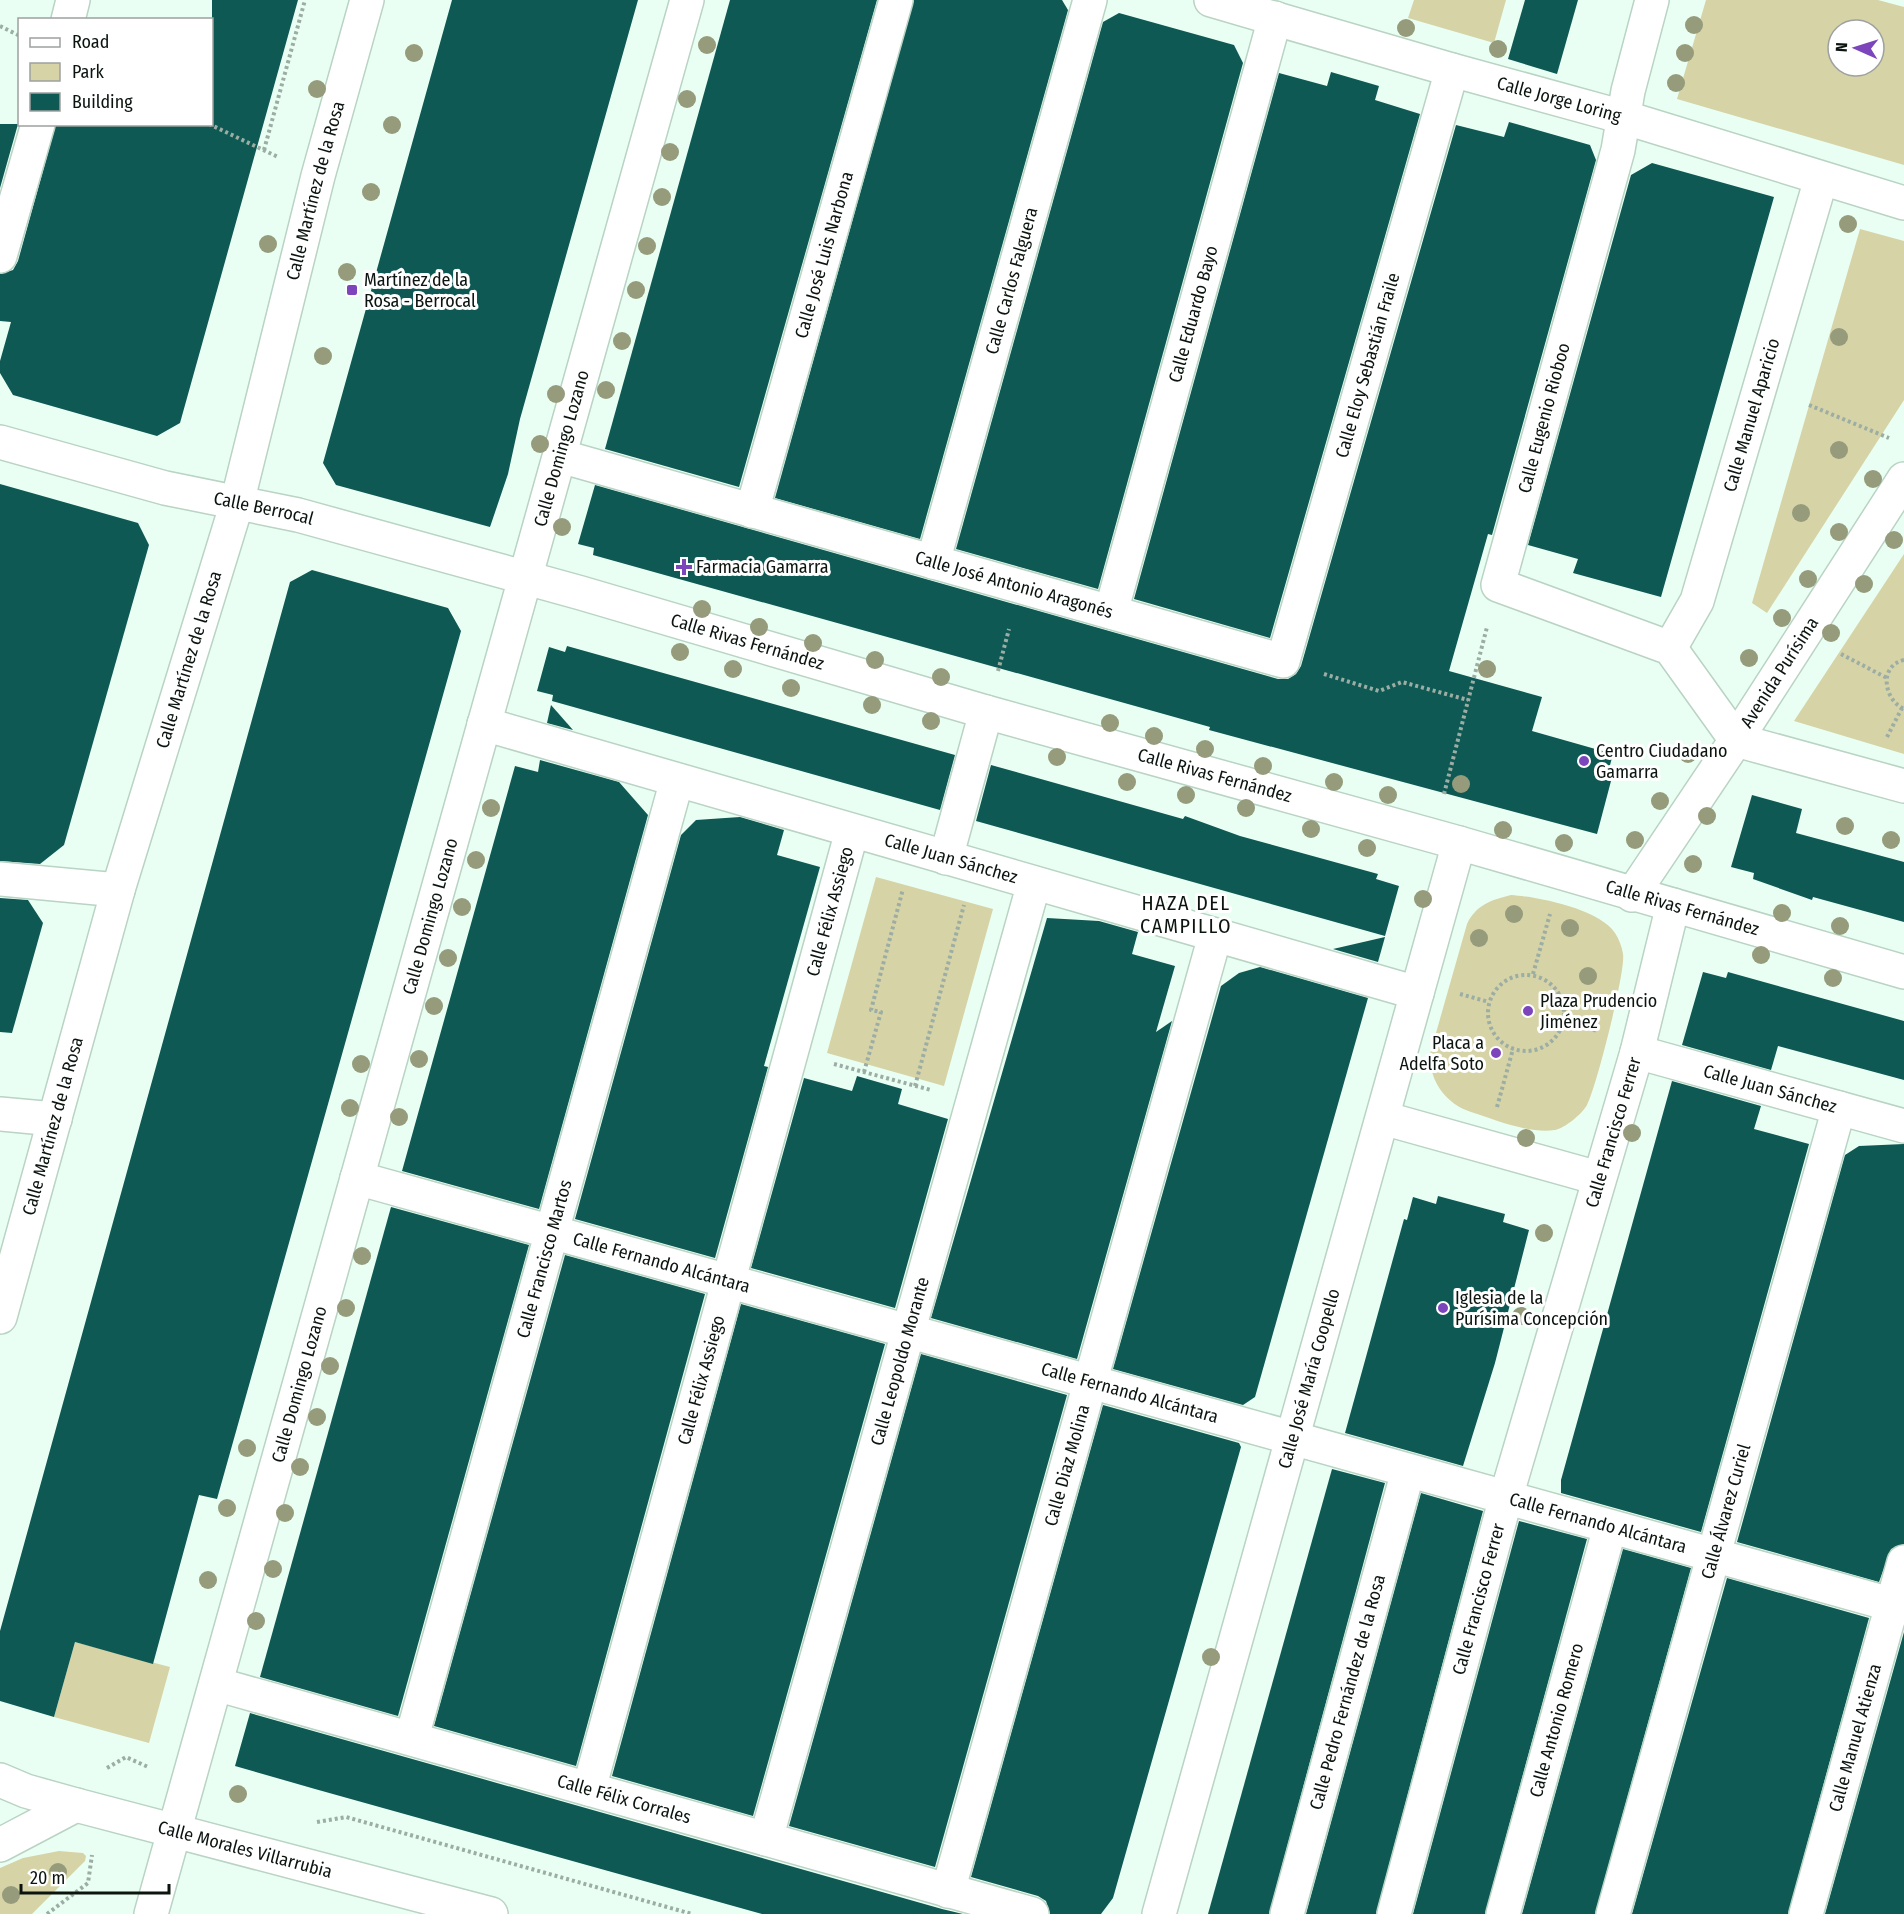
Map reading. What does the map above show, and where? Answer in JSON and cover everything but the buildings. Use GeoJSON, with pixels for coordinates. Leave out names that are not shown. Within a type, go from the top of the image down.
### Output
{"type":"FeatureCollection","features":[{"type":"Feature","properties":{"kind":"street"},"geometry":{"type":"LineString","coordinates":[[69,18],[74,0]]}},
{"type":"Feature","properties":{"kind":"street","name":"Calle Martínez de la Rosa"},"geometry":{"type":"LineString","coordinates":[[0,1317],[118,890],[237,503],[313,196],[367,0]]}},
{"type":"Feature","properties":{"kind":"street","name":"Calle Domingo Lozano"},"geometry":{"type":"LineString","coordinates":[[152,1914],[687,0]]}},
{"type":"Feature","properties":{"kind":"street","name":"Calle José Luis Narbona"},"geometry":{"type":"LineString","coordinates":[[752,511],[896,0]]}},
{"type":"Feature","properties":{"kind":"street","name":"Calle Carlos Falguera"},"geometry":{"type":"LineString","coordinates":[[933,562],[1090,0]]}},
{"type":"Feature","properties":{"kind":"street","name":"Calle Jorge Loring"},"geometry":{"type":"LineString","coordinates":[[1211,0],[1290,14],[1452,70],[1623,117],[1904,203]]}},
{"type":"Feature","properties":{"kind":"street","name":"Calle Eugenio Rioboo"},"geometry":{"type":"LineString","coordinates":[[1498,585],[1618,150],[1623,117],[1652,0]]}},
{"type":"Feature","properties":{"kind":"street","name":"Calle Eduardo Bayo"},"geometry":{"type":"LineString","coordinates":[[1110,612],[1290,14]]}},
{"type":"Feature","properties":{"kind":"street","name":"Calle Eloy Sebastián Fraile"},"geometry":{"type":"LineString","coordinates":[[1283,661],[1452,70]]}},
{"type":"Feature","properties":{"kind":"street"},"geometry":{"type":"LineString","coordinates":[[0,256],[37,126]]}},
{"type":"Feature","properties":{"kind":"street","name":"Calle Manuel Aparicio"},"geometry":{"type":"LineString","coordinates":[[1670,648],[1697,601],[1821,179]]}},
{"type":"Feature","properties":{"kind":"street","name":"Calle Berrocal"},"geometry":{"type":"LineString","coordinates":[[0,442],[165,488],[298,515],[525,578]]}},
{"type":"Feature","properties":{"kind":"street","name":"Calle José Antonio Aragonés"},"geometry":{"type":"LineString","coordinates":[[560,456],[1283,661]]}},
{"type":"Feature","properties":{"kind":"street","name":"Avenida Purísima"},"geometry":{"type":"LineString","coordinates":[[1632,895],[1736,740],[1904,479]]}},
{"type":"Feature","properties":{"kind":"street","name":"Calle Rivas Fernández"},"geometry":{"type":"LineString","coordinates":[[525,578],[986,712],[1447,839],[1632,895],[1904,972]]}},
{"type":"Feature","properties":{"kind":"street"},"geometry":{"type":"LineString","coordinates":[[1498,585],[1670,648],[1736,740],[1904,786]]}},
{"type":"Feature","properties":{"kind":"street"},"geometry":{"type":"LineString","coordinates":[[946,858],[986,712]]}},
{"type":"Feature","properties":{"kind":"street","name":"Calle Juan Sánchez"},"geometry":{"type":"LineString","coordinates":[[484,724],[1417,993]]}},
{"type":"Feature","properties":{"kind":"street","name":"Calle Francisco Martos"},"geometry":{"type":"LineString","coordinates":[[412,1737],[677,780]]}},
{"type":"Feature","properties":{"kind":"street","name":"Calle Félix Assiego"},"geometry":{"type":"LineString","coordinates":[[589,1789],[852,831]]}},
{"type":"Feature","properties":{"kind":"street","name":"Calle José María Coopello"},"geometry":{"type":"LineString","coordinates":[[1159,1914],[1417,993],[1447,839]]}},
{"type":"Feature","properties":{"kind":"street"},"geometry":{"type":"LineString","coordinates":[[0,879],[118,890]]}},
{"type":"Feature","properties":{"kind":"street","name":"Calle Leopoldo Morante"},"geometry":{"type":"LineString","coordinates":[[766,1839],[1034,884]]}},
{"type":"Feature","properties":{"kind":"street","name":"Calle Francisco Ferrer"},"geometry":{"type":"LineString","coordinates":[[1394,1914],[1506,1497],[1598,1178],[1637,1052],[1673,905]]}},
{"type":"Feature","properties":{"kind":"street","name":"Calle Diaz Molina"},"geometry":{"type":"LineString","coordinates":[[948,1891],[1215,936]]}},
{"type":"Feature","properties":{"kind":"street","name":"Calle Juan Sánchez"},"geometry":{"type":"LineString","coordinates":[[1637,1052],[1904,1126]]}},
{"type":"Feature","properties":{"kind":"street","name":"Calle Álvarez Curiel"},"geometry":{"type":"LineString","coordinates":[[1613,1914],[1839,1108]]}},
{"type":"Feature","properties":{"kind":"street"},"geometry":{"type":"LineString","coordinates":[[0,1114],[55,1119]]}},
{"type":"Feature","properties":{"kind":"street"},"geometry":{"type":"LineString","coordinates":[[1383,1118],[1598,1178]]}},
{"type":"Feature","properties":{"kind":"street","name":"Calle Fernando Alcántara"},"geometry":{"type":"LineString","coordinates":[[357,1178],[1408,1472],[1898,1606]]}},
{"type":"Feature","properties":{"kind":"street","name":"Calle Pedro Fernández de la Rosa"},"geometry":{"type":"LineString","coordinates":[[1287,1914],[1408,1472]]}},
{"type":"Feature","properties":{"kind":"street","name":"Calle Antonio Romero"},"geometry":{"type":"LineString","coordinates":[[1503,1914],[1610,1527]]}},
{"type":"Feature","properties":{"kind":"street","name":"Calle Manuel Atienza"},"geometry":{"type":"LineString","coordinates":[[1806,1914],[1898,1606],[1904,1562]]}},
{"type":"Feature","properties":{"kind":"street","name":"Calle Félix Corrales"},"geometry":{"type":"LineString","coordinates":[[216,1684],[412,1737],[1032,1914]]}},
{"type":"Feature","properties":{"kind":"street","name":"Calle Morales Villarrubia"},"geometry":{"type":"LineString","coordinates":[[0,1780],[26,1791],[76,1805],[491,1914]]}},
{"type":"Feature","properties":{"kind":"street"},"geometry":{"type":"LineString","coordinates":[[0,1845],[76,1805]]}},
{"type":"Feature","properties":{"kind":"path"},"geometry":{"type":"LineString","coordinates":[[264,150],[305,0]]}},
{"type":"Feature","properties":{"kind":"path"},"geometry":{"type":"LineString","coordinates":[[0,26],[18,35]]}},
{"type":"Feature","properties":{"kind":"path"},"geometry":{"type":"LineString","coordinates":[[212,126],[276,156]]}},
{"type":"Feature","properties":{"kind":"path"},"geometry":{"type":"LineString","coordinates":[[1809,405],[1896,442]]}},
{"type":"Feature","properties":{"kind":"path"},"geometry":{"type":"LineString","coordinates":[[1447,839],[1468,700],[1498,585]]}},
{"type":"Feature","properties":{"kind":"path"},"geometry":{"type":"LineString","coordinates":[[986,712],[1021,586]]}},
{"type":"Feature","properties":{"kind":"path"},"geometry":{"type":"LineString","coordinates":[[1803,634],[1887,678]]}},
{"type":"Feature","properties":{"kind":"path"},"geometry":{"type":"LineString","coordinates":[[1882,747],[1903,708],[1890,700],[1886,687],[1887,678],[1898,662],[1904,660]]}},
{"type":"Feature","properties":{"kind":"path"},"geometry":{"type":"LineString","coordinates":[[1283,661],[1379,691],[1402,682],[1468,700]]}},
{"type":"Feature","properties":{"kind":"path"},"geometry":{"type":"LineString","coordinates":[[864,1072],[881,1012],[871,1010],[905,885]]}},
{"type":"Feature","properties":{"kind":"path"},"geometry":{"type":"LineString","coordinates":[[915,1086],[965,902]]}},
{"type":"Feature","properties":{"kind":"path"},"geometry":{"type":"LineString","coordinates":[[1533,974],[1552,910]]}},
{"type":"Feature","properties":{"kind":"path"},"geometry":{"type":"LineString","coordinates":[[1533,974],[1553,984],[1563,1001],[1564,1022],[1557,1037],[1544,1048],[1527,1052],[1513,1049],[1495,1037],[1488,1019],[1489,1002],[1500,984],[1515,975],[1533,974]]}},
{"type":"Feature","properties":{"kind":"path"},"geometry":{"type":"LineString","coordinates":[[1458,993],[1489,1002]]}},
{"type":"Feature","properties":{"kind":"path"},"geometry":{"type":"LineString","coordinates":[[1564,1022],[1608,1034]]}},
{"type":"Feature","properties":{"kind":"path"},"geometry":{"type":"LineString","coordinates":[[1496,1109],[1513,1049]]}},
{"type":"Feature","properties":{"kind":"path"},"geometry":{"type":"LineString","coordinates":[[791,1052],[972,1102]]}},
{"type":"Feature","properties":{"kind":"path"},"geometry":{"type":"LineString","coordinates":[[308,1823],[346,1817],[692,1914]]}},
{"type":"Feature","properties":{"kind":"green space"},"geometry":{"type":"Polygon","coordinates":[[[1414,0],[1506,0],[1494,43],[1408,18],[1414,0]]]}},
{"type":"Feature","properties":{"kind":"green space"},"geometry":{"type":"Polygon","coordinates":[[[1706,0],[1878,0],[1904,7],[1904,165],[1677,99],[1706,0]]]}},
{"type":"Feature","properties":{"kind":"green space"},"geometry":{"type":"Polygon","coordinates":[[[1860,229],[1904,241],[1904,400],[1767,613],[1752,603],[1860,229]]]}},
{"type":"Feature","properties":{"kind":"green space"},"geometry":{"type":"Polygon","coordinates":[[[1904,554],[1904,754],[1794,721],[1904,554]]]}},
{"type":"Feature","properties":{"kind":"green space"},"geometry":{"type":"Polygon","coordinates":[[[876,877],[993,909],[944,1086],[827,1053],[876,877]]]}},
{"type":"Feature","properties":{"kind":"green space"},"geometry":{"type":"Polygon","coordinates":[[[1511,895],[1537,898],[1568,906],[1596,917],[1615,933],[1623,951],[1623,965],[1615,1005],[1587,1105],[1568,1124],[1555,1130],[1524,1128],[1462,1108],[1441,1090],[1430,1064],[1430,1054],[1467,924],[1475,912],[1485,904],[1511,895]]]}},
{"type":"Feature","properties":{"kind":"green space"},"geometry":{"type":"Polygon","coordinates":[[[75,1642],[170,1667],[149,1743],[54,1717],[75,1642]]]}},
{"type":"Feature","properties":{"kind":"green space"},"geometry":{"type":"Polygon","coordinates":[[[59,1851],[83,1853],[86,1856],[85,1861],[32,1914],[0,1914],[0,1868],[23,1858],[59,1851]]]}},
{"type":"Feature","properties":{"kind":"place","name":"Martínez de la Rosa - Berrocal"},"geometry":{"type":"Point","coordinates":[352,290]}},
{"type":"Feature","properties":{"kind":"place","name":"Farmacia Gamarra"},"geometry":{"type":"Point","coordinates":[684,567]}},
{"type":"Feature","properties":{"kind":"place","name":"Centro Ciudadano Gamarra"},"geometry":{"type":"Point","coordinates":[1584,761]}},
{"type":"Feature","properties":{"kind":"place","name":"Plaza Prudencio Jiménez"},"geometry":{"type":"Point","coordinates":[1528,1011]}},
{"type":"Feature","properties":{"kind":"place","name":"Placa a Adelfa Soto"},"geometry":{"type":"Point","coordinates":[1496,1053]}},
{"type":"Feature","properties":{"kind":"place","name":"Iglesia de la Purísima Concepción"},"geometry":{"type":"Point","coordinates":[1443,1308]}},
{"type":"Feature","properties":{"kind":"district","name":"HAZA DEL CAMPILLO"},"geometry":{"type":"Point","coordinates":[1186,914]}}]}
